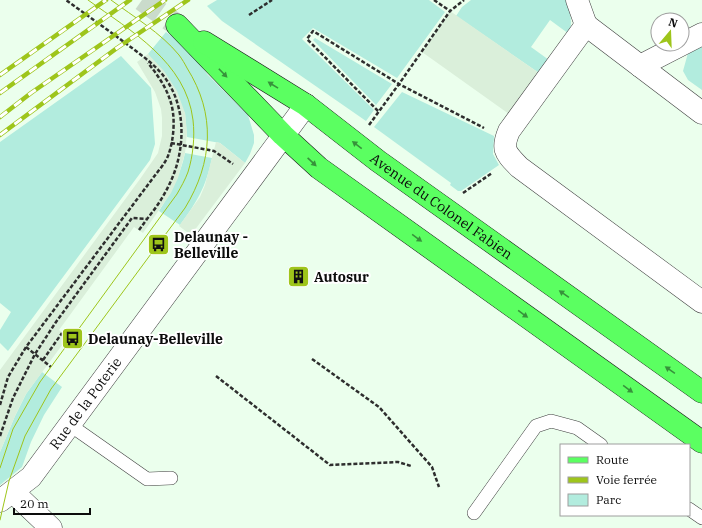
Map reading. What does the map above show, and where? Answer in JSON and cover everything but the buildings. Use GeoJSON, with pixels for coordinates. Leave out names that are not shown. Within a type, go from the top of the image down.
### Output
{"type":"FeatureCollection","features":[{"type":"Feature","properties":{"kind":"main road","name":"Avenue du Colonel Fabien"},"geometry":{"type":"LineString","coordinates":[[283,135],[177,25],[306,105],[378,161],[702,392]]}},
{"type":"Feature","properties":{"kind":"main road"},"geometry":{"type":"LineString","coordinates":[[283,135],[319,168],[702,442]]}},
{"type":"Feature","properties":{"kind":"street"},"geometry":{"type":"LineString","coordinates":[[577,0],[586,25],[702,113]]}},
{"type":"Feature","properties":{"kind":"street"},"geometry":{"type":"LineString","coordinates":[[586,25],[509,131],[504,147],[519,167],[702,302]]}},
{"type":"Feature","properties":{"kind":"street"},"geometry":{"type":"LineString","coordinates":[[640,66],[702,34]]}},
{"type":"Feature","properties":{"kind":"street","name":"Rue de la Poterie"},"geometry":{"type":"LineString","coordinates":[[6,496],[31,477],[306,105]]}},
{"type":"Feature","properties":{"kind":"street"},"geometry":{"type":"LineString","coordinates":[[6,496],[51,528]]}},
{"type":"Feature","properties":{"kind":"lane"},"geometry":{"type":"LineString","coordinates":[[474,513],[536,426],[551,421],[577,428],[600,444]]}},
{"type":"Feature","properties":{"kind":"lane"},"geometry":{"type":"LineString","coordinates":[[70,425],[147,479],[171,478]]}},
{"type":"Feature","properties":{"kind":"lane"},"geometry":{"type":"LineString","coordinates":[[690,510],[702,518]]}},
{"type":"Feature","properties":{"kind":"path"},"geometry":{"type":"LineString","coordinates":[[66,0],[145,57],[162,74],[176,97],[181,117],[179,157],[170,184],[139,230]]}},
{"type":"Feature","properties":{"kind":"path"},"geometry":{"type":"LineString","coordinates":[[249,15],[272,0]]}},
{"type":"Feature","properties":{"kind":"path"},"geometry":{"type":"LineString","coordinates":[[434,0],[450,11]]}},
{"type":"Feature","properties":{"kind":"path"},"geometry":{"type":"LineString","coordinates":[[464,0],[450,11],[399,84],[378,112],[307,39],[313,31],[399,84],[491,132]]}},
{"type":"Feature","properties":{"kind":"path"},"geometry":{"type":"LineString","coordinates":[[0,405],[8,377],[26,347],[168,156],[173,124],[170,100],[145,57]]}},
{"type":"Feature","properties":{"kind":"path"},"geometry":{"type":"LineString","coordinates":[[171,143],[180,146],[214,151],[252,178]]}},
{"type":"Feature","properties":{"kind":"path"},"geometry":{"type":"LineString","coordinates":[[443,208],[512,159]]}},
{"type":"Feature","properties":{"kind":"path"},"geometry":{"type":"LineString","coordinates":[[0,436],[13,398],[35,354],[56,322],[132,218],[147,219]]}},
{"type":"Feature","properties":{"kind":"path"},"geometry":{"type":"LineString","coordinates":[[43,360],[62,333]]}},
{"type":"Feature","properties":{"kind":"path"},"geometry":{"type":"LineString","coordinates":[[26,347],[51,367]]}},
{"type":"Feature","properties":{"kind":"path"},"geometry":{"type":"LineString","coordinates":[[312,359],[380,407],[432,467],[439,487]]}},
{"type":"Feature","properties":{"kind":"path"},"geometry":{"type":"LineString","coordinates":[[216,376],[330,465],[398,462],[411,466]]}},
{"type":"Feature","properties":{"kind":"green space"},"geometry":{"type":"Polygon","coordinates":[[[217,0],[429,0],[445,12],[397,78],[313,28],[302,39],[374,110],[366,121],[222,21],[207,6],[217,0]]]}},
{"type":"Feature","properties":{"kind":"green space"},"geometry":{"type":"Polygon","coordinates":[[[471,0],[567,0],[571,21],[569,34],[550,20],[531,47],[549,60],[539,73],[456,16],[462,7],[471,0]]]}},
{"type":"Feature","properties":{"kind":"green space"},"geometry":{"type":"Polygon","coordinates":[[[166,32],[187,47],[208,75],[248,115],[254,135],[254,143],[245,163],[220,143],[187,137],[185,113],[148,54],[166,32]]]}},
{"type":"Feature","properties":{"kind":"green space"},"geometry":{"type":"Polygon","coordinates":[[[315,38],[392,84],[376,105],[313,40],[315,38]]]}},
{"type":"Feature","properties":{"kind":"green space"},"geometry":{"type":"Polygon","coordinates":[[[702,46],[702,90],[688,80],[683,71],[688,53],[702,46]]]}},
{"type":"Feature","properties":{"kind":"green space"},"geometry":{"type":"Polygon","coordinates":[[[121,56],[151,88],[155,144],[150,160],[8,351],[0,343],[0,330],[11,312],[0,303],[0,142],[121,56]]]}},
{"type":"Feature","properties":{"kind":"green space"},"geometry":{"type":"Polygon","coordinates":[[[402,92],[494,136],[493,154],[499,165],[461,191],[458,191],[450,185],[451,183],[374,127],[402,92]]]}},
{"type":"Feature","properties":{"kind":"green space"},"geometry":{"type":"Polygon","coordinates":[[[185,153],[212,158],[204,186],[180,225],[159,211],[175,184],[185,153]]]}},
{"type":"Feature","properties":{"kind":"green space"},"geometry":{"type":"Polygon","coordinates":[[[42,372],[62,387],[44,415],[31,442],[22,467],[0,485],[0,452],[26,394],[42,372]]]}},
{"type":"Feature","properties":{"kind":"shaded area"},"geometry":{"type":"Polygon","coordinates":[[[450,11],[539,73],[509,114],[422,52],[450,11]]]}},
{"type":"Feature","properties":{"kind":"shaded area"},"geometry":{"type":"Polygon","coordinates":[[[148,54],[164,71],[177,91],[185,113],[187,132],[185,153],[178,178],[171,193],[143,233],[134,227],[59,330],[68,337],[26,394],[0,452],[0,370],[158,153],[162,136],[161,109],[155,92],[137,62],[148,54]]]}},
{"type":"Feature","properties":{"kind":"shaded area"},"geometry":{"type":"Polygon","coordinates":[[[216,142],[220,143],[245,163],[191,235],[179,226],[200,197],[205,185],[216,142]]]}},
{"type":"Feature","properties":{"kind":"tunnel"},"geometry":{"type":"LineString","coordinates":[[142,0],[177,25]]}},
{"type":"Feature","properties":{"kind":"tram line"},"geometry":{"type":"LineString","coordinates":[[0,468],[13,429],[40,382],[177,194],[190,166],[194,140],[194,126],[188,99],[180,81],[154,50],[138,36],[88,0]]}},
{"type":"Feature","properties":{"kind":"tram line"},"geometry":{"type":"LineString","coordinates":[[0,520],[9,481],[25,436],[51,389],[185,208],[194,191],[206,156],[206,120],[203,103],[196,85],[179,55],[172,47],[147,26],[111,0]]}},
{"type":"Feature","properties":{"kind":"railway"},"geometry":{"type":"LineString","coordinates":[[0,75],[106,0]]}},
{"type":"Feature","properties":{"kind":"railway"},"geometry":{"type":"LineString","coordinates":[[0,93],[130,0]]}},
{"type":"Feature","properties":{"kind":"railway"},"geometry":{"type":"LineString","coordinates":[[0,117],[31,93],[165,0]]}},
{"type":"Feature","properties":{"kind":"railway"},"geometry":{"type":"LineString","coordinates":[[0,135],[117,48],[188,0]]}},
{"type":"Feature","properties":{"kind":"place","name":"Delaunay - Belleville"},"geometry":{"type":"Point","coordinates":[159,245]}},
{"type":"Feature","properties":{"kind":"place","name":"Autosur"},"geometry":{"type":"Point","coordinates":[298,277]}},
{"type":"Feature","properties":{"kind":"place","name":"Delaunay-Belleville"},"geometry":{"type":"Point","coordinates":[72,339]}}]}
